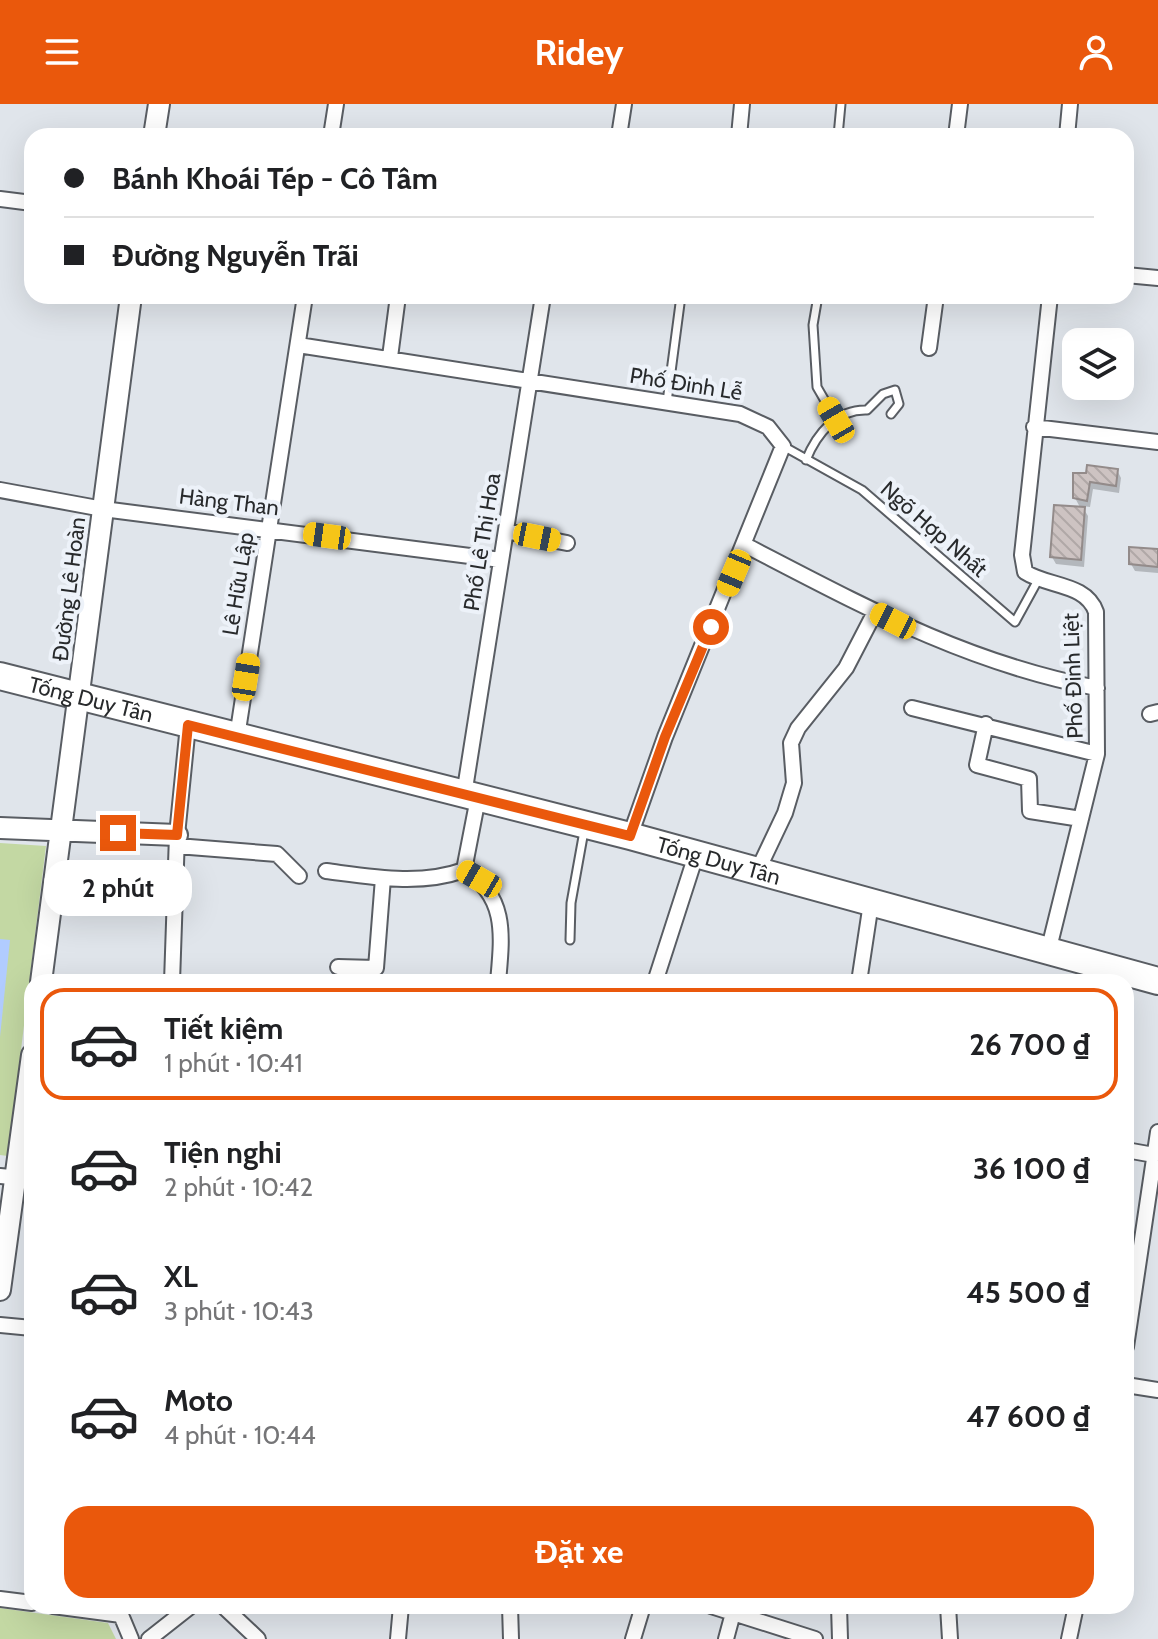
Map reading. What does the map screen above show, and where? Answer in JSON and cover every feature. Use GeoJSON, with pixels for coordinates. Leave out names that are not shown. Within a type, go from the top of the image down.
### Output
{"type":"FeatureCollection","features":[{"type":"Feature","properties":{"kind":"highway","name":"Tống Duy Tân"},"geometry":{"type":"LineString","coordinates":[[0,676],[630,836],[1131,974]]}},
{"type":"Feature","properties":{"kind":"highway","name":"Tống Duy Tân"},"geometry":{"type":"LineString","coordinates":[[1134,975],[1158,981]]}},
{"type":"Feature","properties":{"kind":"street"},"geometry":{"type":"LineString","coordinates":[[155,128],[159,104]]}},
{"type":"Feature","properties":{"kind":"street"},"geometry":{"type":"LineString","coordinates":[[332,128],[336,104]]}},
{"type":"Feature","properties":{"kind":"street"},"geometry":{"type":"LineString","coordinates":[[620,128],[624,104]]}},
{"type":"Feature","properties":{"kind":"street"},"geometry":{"type":"LineString","coordinates":[[740,128],[742,104]]}},
{"type":"Feature","properties":{"kind":"street"},"geometry":{"type":"LineString","coordinates":[[957,128],[960,104]]}},
{"type":"Feature","properties":{"kind":"street"},"geometry":{"type":"LineString","coordinates":[[1068,128],[1070,104]]}},
{"type":"Feature","properties":{"kind":"street"},"geometry":{"type":"LineString","coordinates":[[0,199],[24,202]]}},
{"type":"Feature","properties":{"kind":"street"},"geometry":{"type":"LineString","coordinates":[[1134,276],[1158,278]]}},
{"type":"Feature","properties":{"kind":"street","name":"Đường Lê Hoàn"},"geometry":{"type":"LineString","coordinates":[[42,974],[130,304]]}},
{"type":"Feature","properties":{"kind":"street","name":"Lê Hữu Lập"},"geometry":{"type":"LineString","coordinates":[[237,737],[304,304]]}},
{"type":"Feature","properties":{"kind":"street"},"geometry":{"type":"LineString","coordinates":[[390,357],[397,304]]}},
{"type":"Feature","properties":{"kind":"street","name":"Phố Lê Thị Hoa"},"geometry":{"type":"LineString","coordinates":[[464,870],[501,560],[542,304]]}},
{"type":"Feature","properties":{"kind":"street"},"geometry":{"type":"LineString","coordinates":[[929,348],[935,304]]}},
{"type":"Feature","properties":{"kind":"street"},"geometry":{"type":"LineString","coordinates":[[1038,580],[1025,572],[1022,555],[1049,304]]}},
{"type":"Feature","properties":{"kind":"street","name":"Phố Đinh Lễ"},"geometry":{"type":"LineString","coordinates":[[298,345],[390,357],[755,418],[768,427],[783,446]]}},
{"type":"Feature","properties":{"kind":"street"},"geometry":{"type":"LineString","coordinates":[[1034,427],[1158,442]]}},
{"type":"Feature","properties":{"kind":"street"},"geometry":{"type":"LineString","coordinates":[[630,836],[665,737],[783,446]]}},
{"type":"Feature","properties":{"kind":"street","name":"Hàng Than"},"geometry":{"type":"LineString","coordinates":[[0,490],[103,509],[501,560]]}},
{"type":"Feature","properties":{"kind":"street"},"geometry":{"type":"LineString","coordinates":[[506,531],[567,543]]}},
{"type":"Feature","properties":{"kind":"street"},"geometry":{"type":"LineString","coordinates":[[745,545],[875,612],[995,664],[1036,677],[1097,688]]}},
{"type":"Feature","properties":{"kind":"street","name":"Phố Đinh Liệt"},"geometry":{"type":"LineString","coordinates":[[1038,580],[1080,592],[1091,599],[1096,612],[1097,754],[1048,952]]}},
{"type":"Feature","properties":{"kind":"street"},"geometry":{"type":"LineString","coordinates":[[757,872],[785,813],[794,783],[791,743],[798,728],[846,668],[875,612]]}},
{"type":"Feature","properties":{"kind":"street"},"geometry":{"type":"LineString","coordinates":[[912,708],[1097,754]]}},
{"type":"Feature","properties":{"kind":"street"},"geometry":{"type":"LineString","coordinates":[[986,724],[977,765],[1029,779],[1030,811],[1081,819]]}},
{"type":"Feature","properties":{"kind":"street"},"geometry":{"type":"LineString","coordinates":[[172,974],[177,840],[188,725]]}},
{"type":"Feature","properties":{"kind":"street"},"geometry":{"type":"LineString","coordinates":[[0,828],[177,840],[277,854],[299,876]]}},
{"type":"Feature","properties":{"kind":"street"},"geometry":{"type":"LineString","coordinates":[[658,974],[696,855]]}},
{"type":"Feature","properties":{"kind":"street"},"geometry":{"type":"LineString","coordinates":[[326,871],[383,878],[445,877],[464,870],[479,879],[497,902],[502,929],[499,974]]}},
{"type":"Feature","properties":{"kind":"street"},"geometry":{"type":"LineString","coordinates":[[376,974],[383,878]]}},
{"type":"Feature","properties":{"kind":"street"},"geometry":{"type":"LineString","coordinates":[[860,974],[871,903]]}},
{"type":"Feature","properties":{"kind":"street"},"geometry":{"type":"LineString","coordinates":[[338,967],[371,974]]}},
{"type":"Feature","properties":{"kind":"street"},"geometry":{"type":"LineString","coordinates":[[0,1290],[24,1116]]}},
{"type":"Feature","properties":{"kind":"street"},"geometry":{"type":"LineString","coordinates":[[1134,1258],[1151,1232],[1158,1132]]}},
{"type":"Feature","properties":{"kind":"street"},"geometry":{"type":"LineString","coordinates":[[1134,1151],[1154,1155]]}},
{"type":"Feature","properties":{"kind":"street"},"geometry":{"type":"LineString","coordinates":[[0,1325],[24,1327]]}},
{"type":"Feature","properties":{"kind":"street"},"geometry":{"type":"LineString","coordinates":[[1134,1386],[1158,1390]]}},
{"type":"Feature","properties":{"kind":"street"},"geometry":{"type":"LineString","coordinates":[[0,1599],[24,1602]]}},
{"type":"Feature","properties":{"kind":"street"},"geometry":{"type":"LineString","coordinates":[[123,1614],[131,1639]]}},
{"type":"Feature","properties":{"kind":"street"},"geometry":{"type":"LineString","coordinates":[[149,1639],[181,1614]]}},
{"type":"Feature","properties":{"kind":"street"},"geometry":{"type":"LineString","coordinates":[[231,1614],[258,1639]]}},
{"type":"Feature","properties":{"kind":"street"},"geometry":{"type":"LineString","coordinates":[[398,1639],[400,1614]]}},
{"type":"Feature","properties":{"kind":"street"},"geometry":{"type":"LineString","coordinates":[[510,1614],[511,1639]]}},
{"type":"Feature","properties":{"kind":"street"},"geometry":{"type":"LineString","coordinates":[[633,1639],[641,1614]]}},
{"type":"Feature","properties":{"kind":"street"},"geometry":{"type":"LineString","coordinates":[[726,1639],[733,1614]]}},
{"type":"Feature","properties":{"kind":"street"},"geometry":{"type":"LineString","coordinates":[[736,1614],[815,1639]]}},
{"type":"Feature","properties":{"kind":"street"},"geometry":{"type":"LineString","coordinates":[[839,1614],[840,1639]]}},
{"type":"Feature","properties":{"kind":"street"},"geometry":{"type":"LineString","coordinates":[[948,1614],[950,1639]]}},
{"type":"Feature","properties":{"kind":"street"},"geometry":{"type":"LineString","coordinates":[[1069,1639],[1074,1614]]}},
{"type":"Feature","properties":{"kind":"lane"},"geometry":{"type":"LineString","coordinates":[[839,128],[841,104]]}},
{"type":"Feature","properties":{"kind":"lane"},"geometry":{"type":"LineString","coordinates":[[667,402],[680,304]]}},
{"type":"Feature","properties":{"kind":"lane"},"geometry":{"type":"LineString","coordinates":[[817,304],[813,325],[817,387],[836,420]]}},
{"type":"Feature","properties":{"kind":"lane"},"geometry":{"type":"LineString","coordinates":[[806,460],[815,437],[836,420],[850,409],[867,410],[883,394],[895,390],[899,404],[891,414]]}},
{"type":"Feature","properties":{"kind":"lane","name":"Ngõ Hợp Nhất"},"geometry":{"type":"LineString","coordinates":[[783,446],[862,490],[1015,622],[1038,580]]}},
{"type":"Feature","properties":{"kind":"lane"},"geometry":{"type":"LineString","coordinates":[[570,940],[571,903],[585,825]]}},
{"type":"Feature","properties":{"kind":"green space"},"geometry":{"type":"Polygon","coordinates":[[[0,843],[46,846],[30,974],[24,974],[24,1025],[8,1156],[0,1155],[0,843]]]}},
{"type":"Feature","properties":{"kind":"green space"},"geometry":{"type":"Polygon","coordinates":[[[0,1608],[24,1611],[24,1614],[108,1623],[116,1639],[0,1639],[0,1608]]]}},
{"type":"Feature","properties":{"kind":"water"},"geometry":{"type":"Polygon","coordinates":[[[0,939],[10,940],[0,1037],[0,939]]]}},
{"type":"Feature","properties":{"kind":"building"},"geometry":{"type":"Polygon","coordinates":[[[1087,465],[1118,469],[1116,486],[1090,482],[1087,501],[1073,498],[1073,473],[1086,473],[1087,465]]]}},
{"type":"Feature","properties":{"kind":"building"},"geometry":{"type":"Polygon","coordinates":[[[1054,505],[1085,507],[1081,560],[1050,557],[1054,505]]]}},
{"type":"Feature","properties":{"kind":"building"},"geometry":{"type":"Polygon","coordinates":[[[1129,547],[1158,549],[1158,567],[1129,564],[1129,547]]]}},
{"type":"Feature","properties":{"kind":"route"},"geometry":{"type":"LineString","coordinates":[[118,833],[177,835],[188,725],[630,836],[665,737],[711,627]]}}]}
